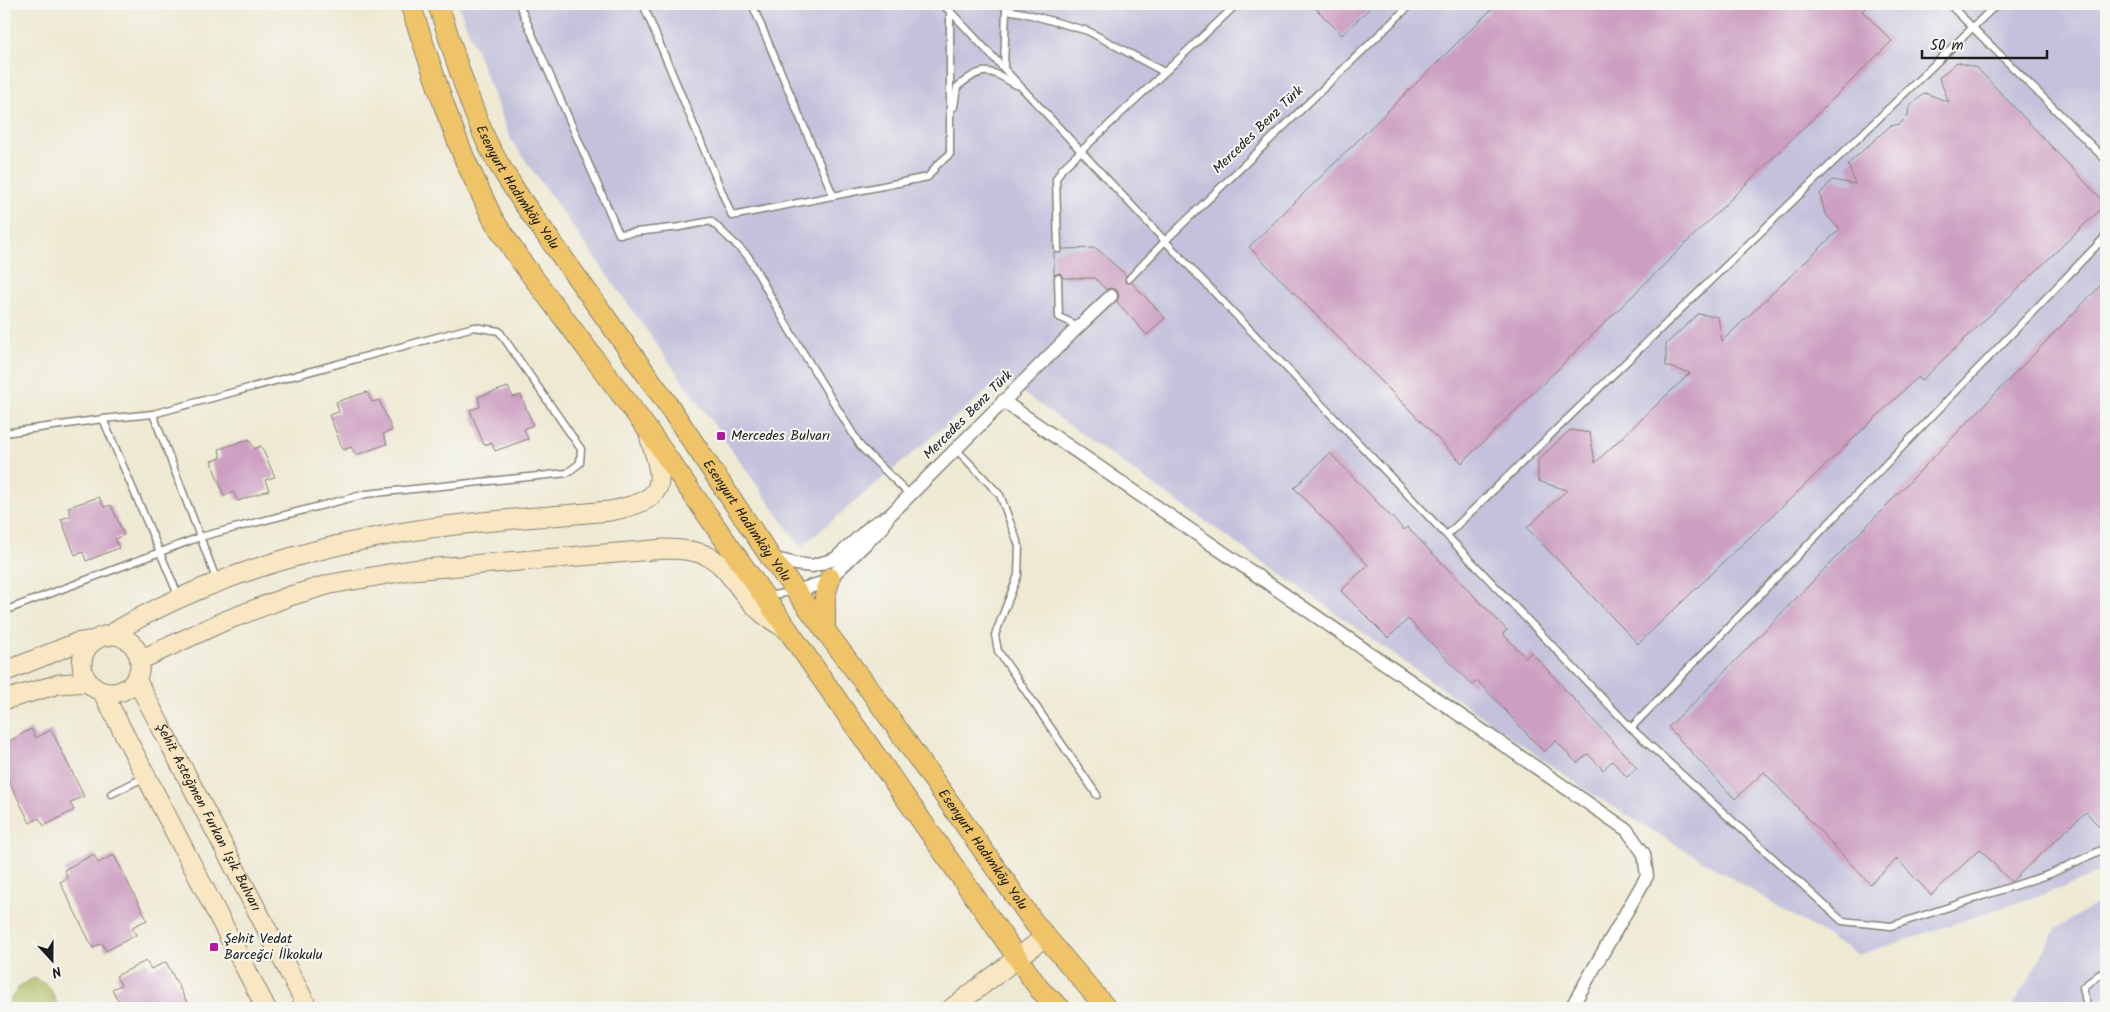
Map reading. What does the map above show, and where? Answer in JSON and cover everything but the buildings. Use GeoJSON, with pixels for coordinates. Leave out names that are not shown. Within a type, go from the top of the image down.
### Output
{"type":"FeatureCollection","features":[{"type":"Feature","properties":{"kind":"main road","name":"Esenyurt Hadımköy Yolu"},"geometry":{"type":"LineString","coordinates":[[410,4],[446,111],[465,160],[493,219],[520,260],[645,426],[766,596],[1040,990],[1060,1008]]}},
{"type":"Feature","properties":{"kind":"main road","name":"Esenyurt Hadımköy Yolu"},"geometry":{"type":"LineString","coordinates":[[438,4],[482,133],[501,168],[556,250],[664,399],[771,558],[826,631],[1045,937],[1106,1008]]}},
{"type":"Feature","properties":{"kind":"main road"},"geometry":{"type":"LineString","coordinates":[[4,672],[76,643],[102,638],[123,638],[131,643],[137,651],[140,660],[140,670],[136,679],[122,691],[104,692],[88,682],[82,664],[88,646],[102,638],[136,618],[218,582],[310,552],[418,530],[610,511],[636,504],[654,492],[659,485],[658,461],[645,426]]}},
{"type":"Feature","properties":{"kind":"main road"},"geometry":{"type":"LineString","coordinates":[[140,660],[222,622],[290,596],[331,584],[411,570],[665,549],[694,551],[712,557],[726,569],[759,610],[790,632]]}},
{"type":"Feature","properties":{"kind":"main road"},"geometry":{"type":"LineString","coordinates":[[826,631],[825,596],[830,578]]}},
{"type":"Feature","properties":{"kind":"main road","name":"Şehit Asteğmen Furkan Işık Bulvarı"},"geometry":{"type":"LineString","coordinates":[[136,679],[308,1008]]}},
{"type":"Feature","properties":{"kind":"main road"},"geometry":{"type":"LineString","coordinates":[[4,700],[51,685],[88,682]]}},
{"type":"Feature","properties":{"kind":"main road"},"geometry":{"type":"LineString","coordinates":[[104,692],[266,1008]]}},
{"type":"Feature","properties":{"kind":"main road"},"geometry":{"type":"LineString","coordinates":[[952,1008],[1045,937]]}},
{"type":"Feature","properties":{"kind":"street","name":"Mercedes Benz Türk"},"geometry":{"type":"LineString","coordinates":[[771,558],[812,566],[835,559],[872,525],[890,515],[1111,296]]}},
{"type":"Feature","properties":{"kind":"street"},"geometry":{"type":"LineString","coordinates":[[1003,402],[1627,830],[1644,854],[1647,876],[1571,1008]]}},
{"type":"Feature","properties":{"kind":"street","name":"Mercedes Benz Türk"},"geometry":{"type":"LineString","coordinates":[[796,591],[822,583],[830,578],[883,528],[890,515]]}},
{"type":"Feature","properties":{"kind":"lane"},"geometry":{"type":"LineString","coordinates":[[518,4],[619,234],[680,227],[711,220],[748,256],[790,331],[860,447],[910,495]]}},
{"type":"Feature","properties":{"kind":"lane"},"geometry":{"type":"LineString","coordinates":[[642,4],[732,216],[833,194],[928,178],[937,165],[950,154],[950,11],[948,4]]}},
{"type":"Feature","properties":{"kind":"lane"},"geometry":{"type":"LineString","coordinates":[[752,4],[833,194]]}},
{"type":"Feature","properties":{"kind":"lane"},"geometry":{"type":"LineString","coordinates":[[941,4],[950,11],[1165,241],[1630,728],[1842,921],[1891,926],[2050,874],[2106,848]]}},
{"type":"Feature","properties":{"kind":"lane"},"geometry":{"type":"LineString","coordinates":[[1058,249],[1056,179],[1062,169],[1237,4]]}},
{"type":"Feature","properties":{"kind":"lane","name":"Mercedes Benz Türk"},"geometry":{"type":"LineString","coordinates":[[1129,279],[1165,241],[1411,4]]}},
{"type":"Feature","properties":{"kind":"lane"},"geometry":{"type":"LineString","coordinates":[[1949,4],[2106,160]]}},
{"type":"Feature","properties":{"kind":"lane"},"geometry":{"type":"LineString","coordinates":[[1447,535],[1972,26],[1997,4]]}},
{"type":"Feature","properties":{"kind":"lane"},"geometry":{"type":"LineString","coordinates":[[1004,68],[1007,7],[1088,31],[1164,72]]}},
{"type":"Feature","properties":{"kind":"lane"},"geometry":{"type":"LineString","coordinates":[[951,123],[958,87],[974,73],[994,72],[1023,89]]}},
{"type":"Feature","properties":{"kind":"lane"},"geometry":{"type":"LineString","coordinates":[[1630,728],[2106,236]]}},
{"type":"Feature","properties":{"kind":"lane"},"geometry":{"type":"LineString","coordinates":[[1058,278],[1059,317],[1070,322],[1076,329]]}},
{"type":"Feature","properties":{"kind":"lane"},"geometry":{"type":"LineString","coordinates":[[4,433],[152,414],[474,327],[499,331],[580,449],[580,463],[567,473],[366,494],[200,537],[4,611]]}},
{"type":"Feature","properties":{"kind":"lane"},"geometry":{"type":"LineString","coordinates":[[152,414],[218,582]]}},
{"type":"Feature","properties":{"kind":"lane"},"geometry":{"type":"LineString","coordinates":[[103,419],[179,598]]}},
{"type":"Feature","properties":{"kind":"lane"},"geometry":{"type":"LineString","coordinates":[[956,449],[1000,495],[1019,546],[1018,574],[996,635],[998,651],[1097,795]]}},
{"type":"Feature","properties":{"kind":"lane"},"geometry":{"type":"LineString","coordinates":[[766,596],[796,591]]}},
{"type":"Feature","properties":{"kind":"lane"},"geometry":{"type":"LineString","coordinates":[[111,794],[146,776]]}},
{"type":"Feature","properties":{"kind":"lane"},"geometry":{"type":"LineString","coordinates":[[2087,1008],[2083,987],[2100,974],[2106,975]]}},
{"type":"Feature","properties":{"kind":"shaded area"},"geometry":{"type":"Polygon","coordinates":[[[458,4],[2106,4],[2106,868],[2074,884],[1859,955],[1592,794],[1002,378],[801,547],[511,140],[458,4]]]}},
{"type":"Feature","properties":{"kind":"shaded area"},"geometry":{"type":"Polygon","coordinates":[[[2106,898],[2106,1008],[2012,1008],[2057,928],[2106,898]]]}},
{"type":"Feature","properties":{"kind":"green space"},"geometry":{"type":"Polygon","coordinates":[[[34,978],[49,986],[59,1008],[12,1008],[9,1003],[18,987],[34,978]]]}},
{"type":"Feature","properties":{"kind":"place","name":"Mercedes Bulvarı"},"geometry":{"type":"Point","coordinates":[721,436]}},
{"type":"Feature","properties":{"kind":"place","name":"Şehit Vedat Barceğci İlkokulu"},"geometry":{"type":"Point","coordinates":[214,947]}}]}
